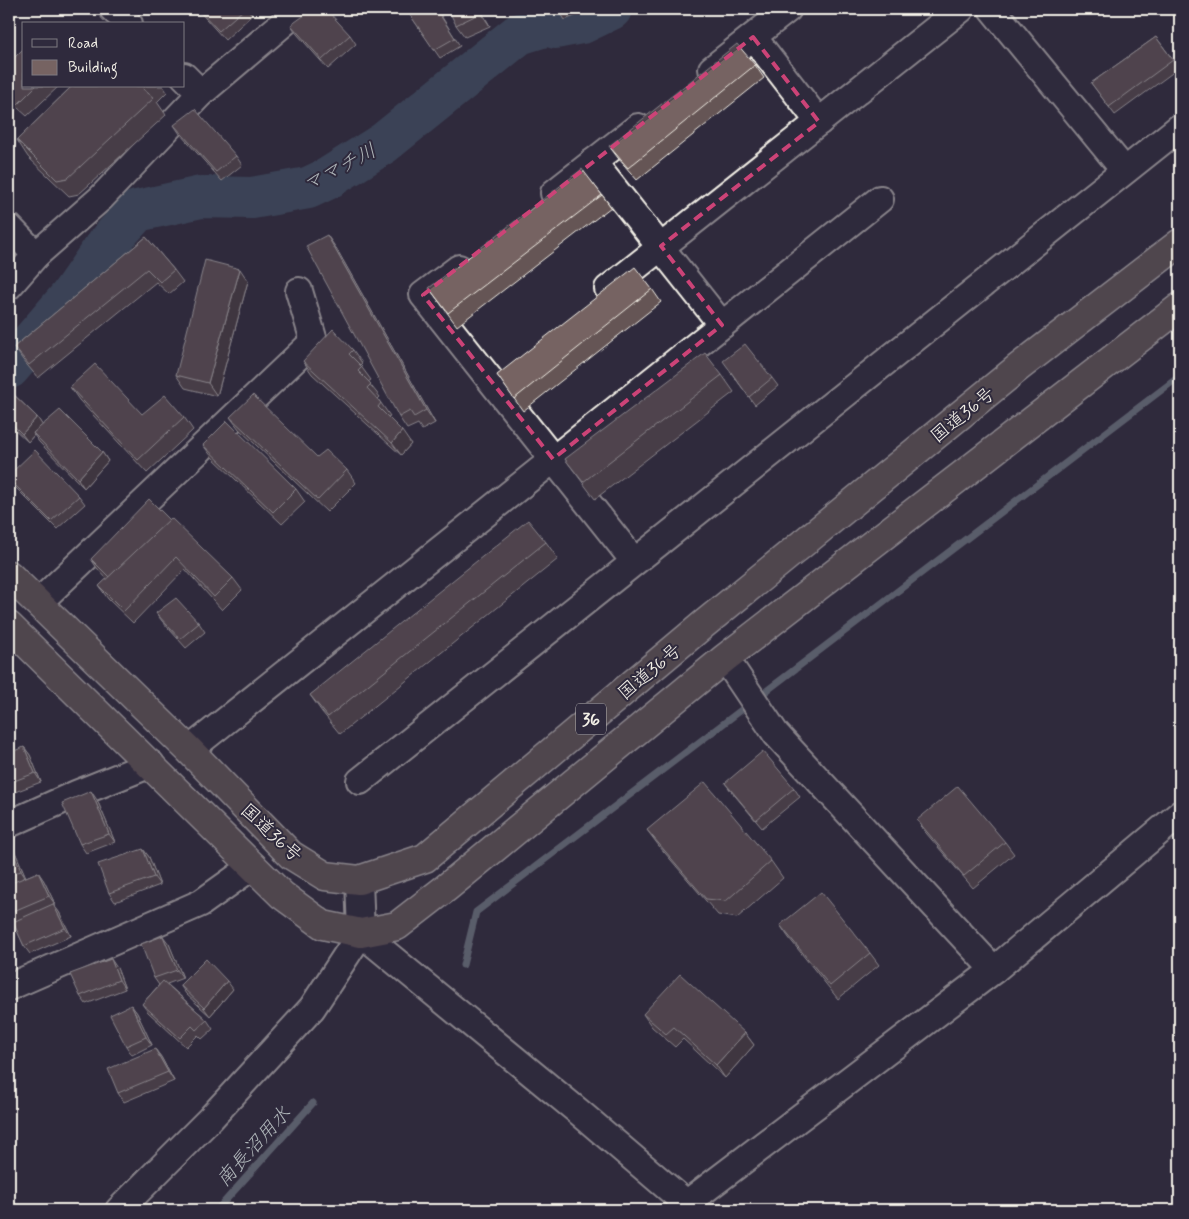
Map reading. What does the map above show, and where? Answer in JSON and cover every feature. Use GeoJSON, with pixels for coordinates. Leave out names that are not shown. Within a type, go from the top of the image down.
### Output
{"type":"FeatureCollection","features":[{"type":"Feature","properties":{"kind":"highway","name":"国道36号"},"geometry":{"type":"LineString","coordinates":[[9,575],[189,750],[291,855],[326,876],[359,880],[425,858],[697,630],[1004,380],[1180,243]]}},
{"type":"Feature","properties":{"kind":"highway","name":"国道36号"},"geometry":{"type":"LineString","coordinates":[[9,626],[282,895],[323,925],[361,933],[397,926],[446,888],[725,658],[1180,308]]}},
{"type":"Feature","properties":{"kind":"street"},"geometry":{"type":"LineString","coordinates":[[113,9],[126,22]]}},
{"type":"Feature","properties":{"kind":"street"},"geometry":{"type":"LineString","coordinates":[[9,286],[36,255],[101,198],[193,84],[300,9]]}},
{"type":"Feature","properties":{"kind":"street"},"geometry":{"type":"LineString","coordinates":[[692,84],[788,9]]}},
{"type":"Feature","properties":{"kind":"street"},"geometry":{"type":"LineString","coordinates":[[592,302],[961,9]]}},
{"type":"Feature","properties":{"kind":"street"},"geometry":{"type":"LineString","coordinates":[[992,9],[1124,170]]}},
{"type":"Feature","properties":{"kind":"street"},"geometry":{"type":"LineString","coordinates":[[753,37],[819,122]]}},
{"type":"Feature","properties":{"kind":"street"},"geometry":{"type":"LineString","coordinates":[[532,210],[654,114]]}},
{"type":"Feature","properties":{"kind":"street"},"geometry":{"type":"LineString","coordinates":[[360,781],[1180,127]]}},
{"type":"Feature","properties":{"kind":"street"},"geometry":{"type":"LineString","coordinates":[[593,162],[722,325]]}},
{"type":"Feature","properties":{"kind":"street"},"geometry":{"type":"LineString","coordinates":[[189,750],[880,199]]}},
{"type":"Feature","properties":{"kind":"street"},"geometry":{"type":"LineString","coordinates":[[9,227],[36,255]]}},
{"type":"Feature","properties":{"kind":"street"},"geometry":{"type":"LineString","coordinates":[[478,253],[424,296],[499,375],[553,459],[634,561]]}},
{"type":"Feature","properties":{"kind":"street"},"geometry":{"type":"LineString","coordinates":[[38,604],[314,341],[299,291]]}},
{"type":"Feature","properties":{"kind":"street"},"geometry":{"type":"LineString","coordinates":[[725,658],[776,734],[994,970]]}},
{"type":"Feature","properties":{"kind":"street"},"geometry":{"type":"LineString","coordinates":[[9,824],[151,764]]}},
{"type":"Feature","properties":{"kind":"street"},"geometry":{"type":"LineString","coordinates":[[361,933],[579,1112],[690,1207],[994,970],[1180,814]]}},
{"type":"Feature","properties":{"kind":"street"},"geometry":{"type":"LineString","coordinates":[[9,987],[201,903],[253,866]]}},
{"type":"Feature","properties":{"kind":"street"},"geometry":{"type":"LineString","coordinates":[[119,1210],[210,1119],[312,1008],[361,933],[359,880]]}},
{"type":"Feature","properties":{"kind":"highlighted area"},"geometry":{"type":"Polygon","coordinates":[[[753,37],[819,122],[661,246],[722,325],[553,459],[423,295],[753,37]]]}},
{"type":"Feature","properties":{"kind":"building"},"geometry":{"type":"Polygon","coordinates":[[[198,9],[244,9],[219,31],[198,9]]]}},
{"type":"Feature","properties":{"kind":"building"},"geometry":{"type":"Polygon","coordinates":[[[313,9],[326,9],[350,35],[322,60],[291,25],[313,9]]]}},
{"type":"Feature","properties":{"kind":"building"},"geometry":{"type":"Polygon","coordinates":[[[406,9],[436,9],[455,38],[434,50],[406,9]]]}},
{"type":"Feature","properties":{"kind":"building"},"geometry":{"type":"Polygon","coordinates":[[[448,9],[479,9],[481,13],[456,25],[448,9]]]}},
{"type":"Feature","properties":{"kind":"building"},"geometry":{"type":"Polygon","coordinates":[[[1156,37],[1173,60],[1109,107],[1091,83],[1156,37]]]}},
{"type":"Feature","properties":{"kind":"building"},"geometry":{"type":"Polygon","coordinates":[[[737,44],[755,65],[628,168],[609,146],[737,44]]]}},
{"type":"Feature","properties":{"kind":"building"},"geometry":{"type":"Polygon","coordinates":[[[22,50],[22,88],[34,88],[18,104],[9,96],[9,63],[22,50]]]}},
{"type":"Feature","properties":{"kind":"building"},"geometry":{"type":"Polygon","coordinates":[[[70,88],[144,88],[154,98],[68,178],[57,180],[17,140],[70,88]]]}},
{"type":"Feature","properties":{"kind":"building"},"geometry":{"type":"Polygon","coordinates":[[[195,109],[236,156],[216,172],[174,125],[195,109]]]}},
{"type":"Feature","properties":{"kind":"building"},"geometry":{"type":"Polygon","coordinates":[[[582,169],[602,195],[448,313],[429,288],[582,169]]]}},
{"type":"Feature","properties":{"kind":"building"},"geometry":{"type":"Polygon","coordinates":[[[327,235],[426,410],[414,417],[410,411],[399,417],[306,246],[327,235]]]}},
{"type":"Feature","properties":{"kind":"building"},"geometry":{"type":"Polygon","coordinates":[[[146,237],[174,270],[160,282],[147,269],[29,365],[14,347],[146,237]]]}},
{"type":"Feature","properties":{"kind":"building"},"geometry":{"type":"Polygon","coordinates":[[[205,260],[240,269],[208,383],[176,375],[205,260]]]}},
{"type":"Feature","properties":{"kind":"building"},"geometry":{"type":"Polygon","coordinates":[[[635,267],[652,289],[514,399],[497,375],[635,267]]]}},
{"type":"Feature","properties":{"kind":"building"},"geometry":{"type":"Polygon","coordinates":[[[333,329],[353,350],[349,354],[362,367],[358,371],[371,384],[367,388],[381,403],[378,407],[402,431],[392,443],[303,361],[333,329]]]}},
{"type":"Feature","properties":{"kind":"building"},"geometry":{"type":"Polygon","coordinates":[[[745,344],[772,378],[749,397],[723,361],[745,344]]]}},
{"type":"Feature","properties":{"kind":"building"},"geometry":{"type":"Polygon","coordinates":[[[705,353],[722,375],[583,482],[565,459],[705,353]]]}},
{"type":"Feature","properties":{"kind":"building"},"geometry":{"type":"Polygon","coordinates":[[[95,364],[142,414],[165,395],[184,417],[138,460],[70,387],[95,364]]]}},
{"type":"Feature","properties":{"kind":"building"},"geometry":{"type":"Polygon","coordinates":[[[9,390],[37,417],[22,434],[9,421],[9,390]]]}},
{"type":"Feature","properties":{"kind":"building"},"geometry":{"type":"Polygon","coordinates":[[[253,395],[317,457],[326,450],[347,470],[318,500],[230,417],[253,395]]]}},
{"type":"Feature","properties":{"kind":"building"},"geometry":{"type":"Polygon","coordinates":[[[60,410],[102,452],[78,479],[33,433],[60,410]]]}},
{"type":"Feature","properties":{"kind":"building"},"geometry":{"type":"Polygon","coordinates":[[[227,421],[296,489],[273,512],[203,445],[227,421]]]}},
{"type":"Feature","properties":{"kind":"building"},"geometry":{"type":"Polygon","coordinates":[[[1180,425],[1180,436],[1175,429],[1180,425]]]}},
{"type":"Feature","properties":{"kind":"building"},"geometry":{"type":"Polygon","coordinates":[[[35,450],[79,496],[51,521],[9,479],[9,475],[35,450]]]}},
{"type":"Feature","properties":{"kind":"building"},"geometry":{"type":"Polygon","coordinates":[[[149,499],[170,520],[109,577],[91,559],[149,499]]]}},
{"type":"Feature","properties":{"kind":"building"},"geometry":{"type":"Polygon","coordinates":[[[171,518],[233,578],[214,597],[176,557],[124,611],[99,586],[171,518]]]}},
{"type":"Feature","properties":{"kind":"building"},"geometry":{"type":"Polygon","coordinates":[[[528,520],[546,542],[328,717],[310,695],[528,520]]]}},
{"type":"Feature","properties":{"kind":"building"},"geometry":{"type":"Polygon","coordinates":[[[176,598],[199,623],[180,639],[156,613],[176,598]]]}},
{"type":"Feature","properties":{"kind":"building"},"geometry":{"type":"Polygon","coordinates":[[[24,747],[35,773],[9,783],[9,753],[24,747]]]}},
{"type":"Feature","properties":{"kind":"building"},"geometry":{"type":"Polygon","coordinates":[[[763,751],[794,788],[756,820],[725,783],[763,751]]]}},
{"type":"Feature","properties":{"kind":"building"},"geometry":{"type":"Polygon","coordinates":[[[705,782],[771,861],[726,901],[706,899],[647,830],[705,782]]]}},
{"type":"Feature","properties":{"kind":"building"},"geometry":{"type":"Polygon","coordinates":[[[958,786],[1005,842],[964,876],[917,820],[958,786]]]}},
{"type":"Feature","properties":{"kind":"building"},"geometry":{"type":"Polygon","coordinates":[[[91,791],[109,834],[80,844],[62,803],[91,791]]]}},
{"type":"Feature","properties":{"kind":"building"},"geometry":{"type":"Polygon","coordinates":[[[9,844],[21,871],[9,875],[9,844]]]}},
{"type":"Feature","properties":{"kind":"building"},"geometry":{"type":"Polygon","coordinates":[[[143,849],[154,877],[109,893],[98,864],[143,849]]]}},
{"type":"Feature","properties":{"kind":"building"},"geometry":{"type":"Polygon","coordinates":[[[38,872],[49,896],[9,913],[9,884],[38,872]]]}},
{"type":"Feature","properties":{"kind":"building"},"geometry":{"type":"Polygon","coordinates":[[[821,892],[870,953],[830,986],[780,925],[821,892]]]}},
{"type":"Feature","properties":{"kind":"building"},"geometry":{"type":"Polygon","coordinates":[[[53,904],[65,928],[24,946],[13,922],[53,904]]]}},
{"type":"Feature","properties":{"kind":"building"},"geometry":{"type":"Polygon","coordinates":[[[163,936],[177,970],[154,978],[141,944],[163,936]]]}},
{"type":"Feature","properties":{"kind":"building"},"geometry":{"type":"Polygon","coordinates":[[[111,959],[119,980],[80,996],[70,974],[111,959]]]}},
{"type":"Feature","properties":{"kind":"building"},"geometry":{"type":"Polygon","coordinates":[[[206,959],[227,981],[204,1008],[180,985],[206,959]]]}},
{"type":"Feature","properties":{"kind":"building"},"geometry":{"type":"Polygon","coordinates":[[[680,974],[745,1033],[716,1065],[674,1027],[666,1034],[643,1014],[680,974]]]}},
{"type":"Feature","properties":{"kind":"building"},"geometry":{"type":"Polygon","coordinates":[[[163,981],[207,1020],[196,1030],[192,1026],[180,1038],[142,1004],[163,981]]]}},
{"type":"Feature","properties":{"kind":"building"},"geometry":{"type":"Polygon","coordinates":[[[131,1005],[146,1037],[126,1046],[110,1015],[131,1005]]]}},
{"type":"Feature","properties":{"kind":"building"},"geometry":{"type":"Polygon","coordinates":[[[155,1049],[168,1072],[118,1093],[108,1069],[155,1049]]]}},
{"type":"Feature","properties":{"kind":"waterway","name":"ママチ川"},"geometry":{"type":"LineString","coordinates":[[9,368],[70,297],[106,245],[137,211],[201,197],[252,198],[308,188],[327,179],[384,143],[519,34],[548,25],[556,28],[582,23],[611,9]]}},
{"type":"Feature","properties":{"kind":"waterway"},"geometry":{"type":"LineString","coordinates":[[463,965],[476,912],[1180,376]]}},
{"type":"Feature","properties":{"kind":"waterway","name":"南長沼用水"},"geometry":{"type":"LineString","coordinates":[[217,1210],[313,1103]]}}]}
